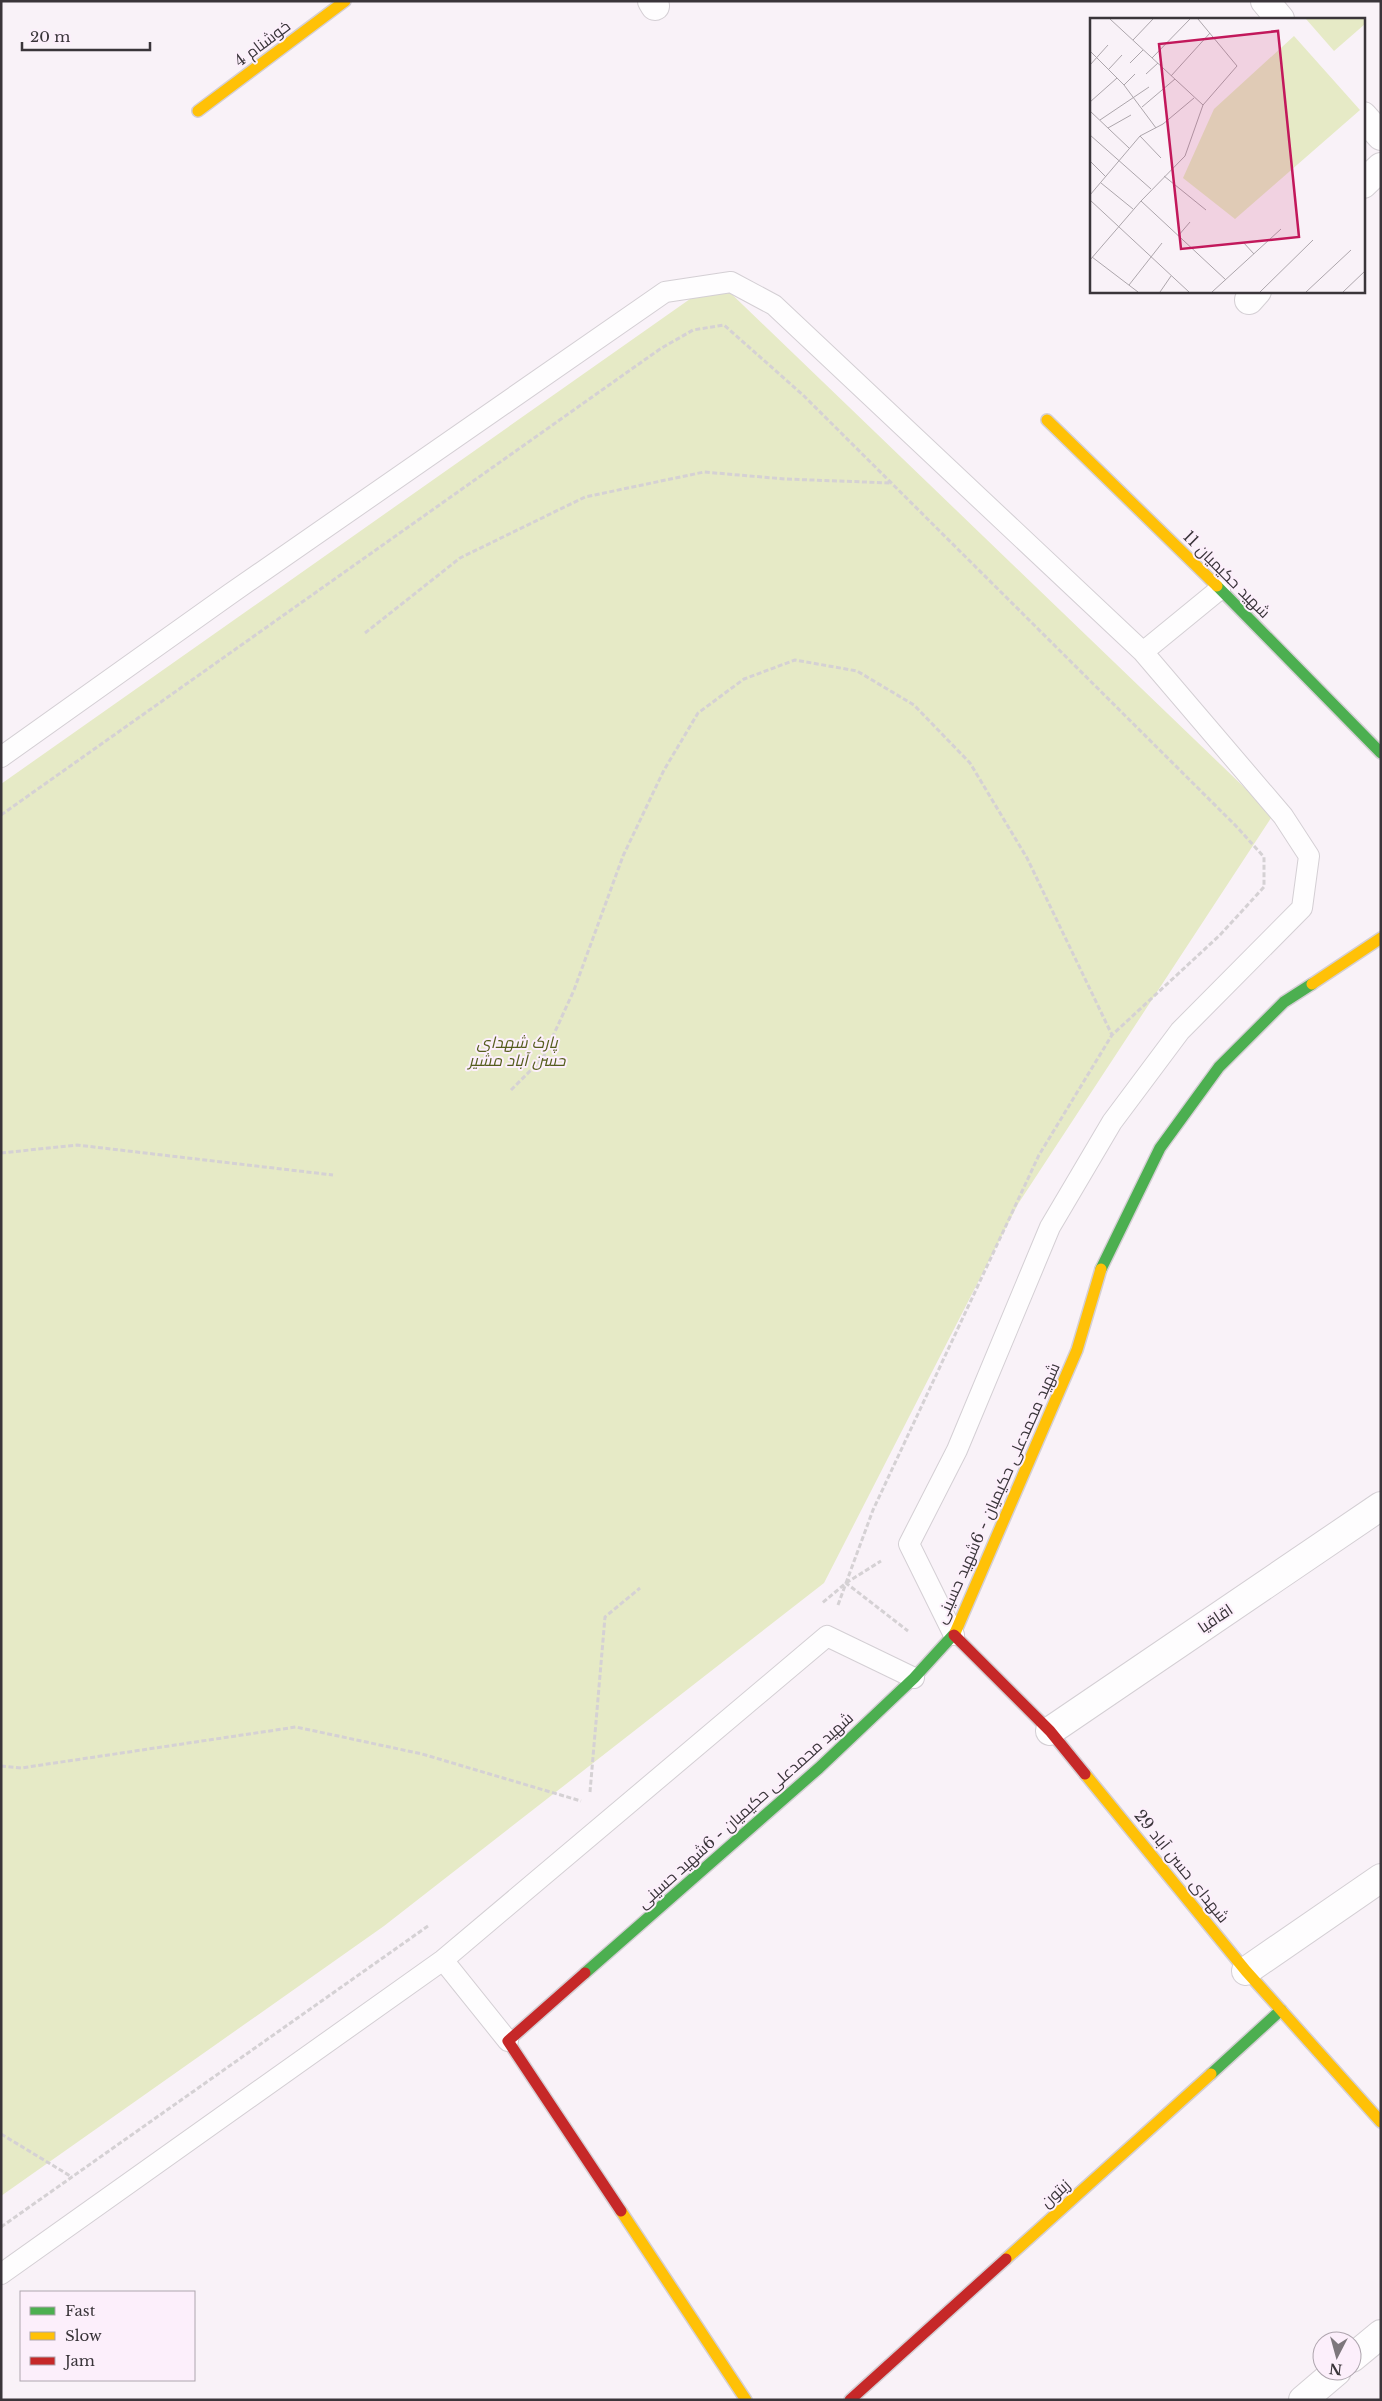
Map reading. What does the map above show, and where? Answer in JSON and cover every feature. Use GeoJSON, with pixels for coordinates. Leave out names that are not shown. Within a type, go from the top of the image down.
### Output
{"type":"FeatureCollection","features":[{"type":"Feature","properties":{"kind":"street","name":"خوشنام 4"},"geometry":{"type":"LineString","coordinates":[[198,111],[344,1]]}},
{"type":"Feature","properties":{"kind":"street"},"geometry":{"type":"LineString","coordinates":[[1264,1],[1279,18]]}},
{"type":"Feature","properties":{"kind":"street"},"geometry":{"type":"LineString","coordinates":[[1364,117],[1381,136]]}},
{"type":"Feature","properties":{"kind":"street"},"geometry":{"type":"LineString","coordinates":[[1364,183],[1381,167]]}},
{"type":"Feature","properties":{"kind":"street","name":"شهید حکیمیان 11"},"geometry":{"type":"LineString","coordinates":[[1047,420],[1220,589],[1381,753]]}},
{"type":"Feature","properties":{"kind":"street","name":"شهید محمدعلی حکیمیان - 6شهید حسینی"},"geometry":{"type":"LineString","coordinates":[[508,2041],[820,1768],[914,1678],[954,1635],[1077,1350],[1104,1261],[1160,1148],[1219,1066],[1284,1002],[1381,938]]}},
{"type":"Feature","properties":{"kind":"street","name":"اقاقیا"},"geometry":{"type":"LineString","coordinates":[[1050,1731],[1381,1506]]}},
{"type":"Feature","properties":{"kind":"street","name":"شهدای حسن آباد 29"},"geometry":{"type":"LineString","coordinates":[[954,1635],[1050,1731],[1246,1971],[1381,2122]]}},
{"type":"Feature","properties":{"kind":"street"},"geometry":{"type":"LineString","coordinates":[[1246,1971],[1381,1878]]}},
{"type":"Feature","properties":{"kind":"street","name":"زیتون"},"geometry":{"type":"LineString","coordinates":[[850,2400],[1281,2010]]}},
{"type":"Feature","properties":{"kind":"street"},"geometry":{"type":"LineString","coordinates":[[508,2041],[746,2400]]}},
{"type":"Feature","properties":{"kind":"street"},"geometry":{"type":"LineString","coordinates":[[1362,2350],[1381,2334]]}},
{"type":"Feature","properties":{"kind":"street"},"geometry":{"type":"LineString","coordinates":[[1303,2400],[1325,2381]]}},
{"type":"Feature","properties":{"kind":"lane"},"geometry":{"type":"LineString","coordinates":[[1,757],[230,594],[665,292],[731,282],[774,305],[1143,652],[1283,816],[1309,856],[1302,908],[1180,1031],[1112,1122],[1050,1227],[957,1450],[909,1544],[954,1635]]}},
{"type":"Feature","properties":{"kind":"lane"},"geometry":{"type":"LineString","coordinates":[[1143,652],[1220,589]]}},
{"type":"Feature","properties":{"kind":"lane"},"geometry":{"type":"LineString","coordinates":[[1,2274],[443,1960],[827,1636],[914,1678]]}},
{"type":"Feature","properties":{"kind":"lane"},"geometry":{"type":"LineString","coordinates":[[443,1960],[508,2041]]}},
{"type":"Feature","properties":{"kind":"path"},"geometry":{"type":"LineString","coordinates":[[1,815],[660,349],[693,330],[724,325],[803,395],[892,483],[1236,826],[1264,857],[1264,887],[1220,935],[1112,1035],[1039,1155],[873,1510],[827,1636]]}},
{"type":"Feature","properties":{"kind":"path"},"geometry":{"type":"LineString","coordinates":[[365,633],[460,558],[585,496],[704,472],[785,479],[892,483]]}},
{"type":"Feature","properties":{"kind":"path"},"geometry":{"type":"LineString","coordinates":[[511,1090],[542,1058],[574,990],[623,856],[664,770],[698,713],[744,679],[795,660],[858,671],[914,705],[970,763],[1027,858],[1112,1035]]}},
{"type":"Feature","properties":{"kind":"path"},"geometry":{"type":"LineString","coordinates":[[1,1153],[76,1145],[333,1175]]}},
{"type":"Feature","properties":{"kind":"path"},"geometry":{"type":"LineString","coordinates":[[816,1609],[846,1584],[909,1544]]}},
{"type":"Feature","properties":{"kind":"path"},"geometry":{"type":"LineString","coordinates":[[846,1584],[937,1653]]}},
{"type":"Feature","properties":{"kind":"path"},"geometry":{"type":"LineString","coordinates":[[590,1793],[605,1617],[640,1588]]}},
{"type":"Feature","properties":{"kind":"path"},"geometry":{"type":"LineString","coordinates":[[1,1766],[30,1766],[296,1727],[422,1754],[589,1803]]}},
{"type":"Feature","properties":{"kind":"path"},"geometry":{"type":"LineString","coordinates":[[1,2227],[434,1922]]}},
{"type":"Feature","properties":{"kind":"path"},"geometry":{"type":"LineString","coordinates":[[1,2134],[72,2177]]}},
{"type":"Feature","properties":{"kind":"green space","name":"پارک شهدای حسن آباد مشیر"},"geometry":{"type":"Polygon","coordinates":[[[717,280],[1273,815],[1018,1204],[824,1583],[384,1926],[1,2196],[1,784],[717,280]]]}},
{"type":"Feature","properties":{"kind":"traffic: fast"},"geometry":{"type":"LineString","coordinates":[[1217,586],[1381,753]]}},
{"type":"Feature","properties":{"kind":"traffic: fast"},"geometry":{"type":"LineString","coordinates":[[1101,1269],[1160,1148],[1219,1067],[1284,1002],[1312,984]]}},
{"type":"Feature","properties":{"kind":"traffic: fast"},"geometry":{"type":"LineString","coordinates":[[585,1973],[819,1768],[914,1678],[955,1633]]}},
{"type":"Feature","properties":{"kind":"traffic: fast"},"geometry":{"type":"LineString","coordinates":[[1211,2074],[1281,2010]]}},
{"type":"Feature","properties":{"kind":"traffic: slow"},"geometry":{"type":"LineString","coordinates":[[198,111],[345,1]]}},
{"type":"Feature","properties":{"kind":"traffic: slow"},"geometry":{"type":"LineString","coordinates":[[1047,420],[1217,586]]}},
{"type":"Feature","properties":{"kind":"traffic: slow"},"geometry":{"type":"LineString","coordinates":[[1312,984],[1381,938]]}},
{"type":"Feature","properties":{"kind":"traffic: slow"},"geometry":{"type":"LineString","coordinates":[[955,1633],[1077,1350],[1101,1269]]}},
{"type":"Feature","properties":{"kind":"traffic: slow"},"geometry":{"type":"LineString","coordinates":[[1085,1774],[1246,1971],[1381,2122]]}},
{"type":"Feature","properties":{"kind":"traffic: slow"},"geometry":{"type":"LineString","coordinates":[[1006,2259],[1211,2074]]}},
{"type":"Feature","properties":{"kind":"traffic: slow"},"geometry":{"type":"LineString","coordinates":[[621,2211],[746,2400]]}},
{"type":"Feature","properties":{"kind":"traffic: jam"},"geometry":{"type":"LineString","coordinates":[[954,1635],[1050,1731],[1085,1774]]}},
{"type":"Feature","properties":{"kind":"traffic: jam"},"geometry":{"type":"LineString","coordinates":[[585,1973],[508,2041],[621,2211]]}},
{"type":"Feature","properties":{"kind":"traffic: jam"},"geometry":{"type":"LineString","coordinates":[[850,2400],[1006,2259]]}}]}
